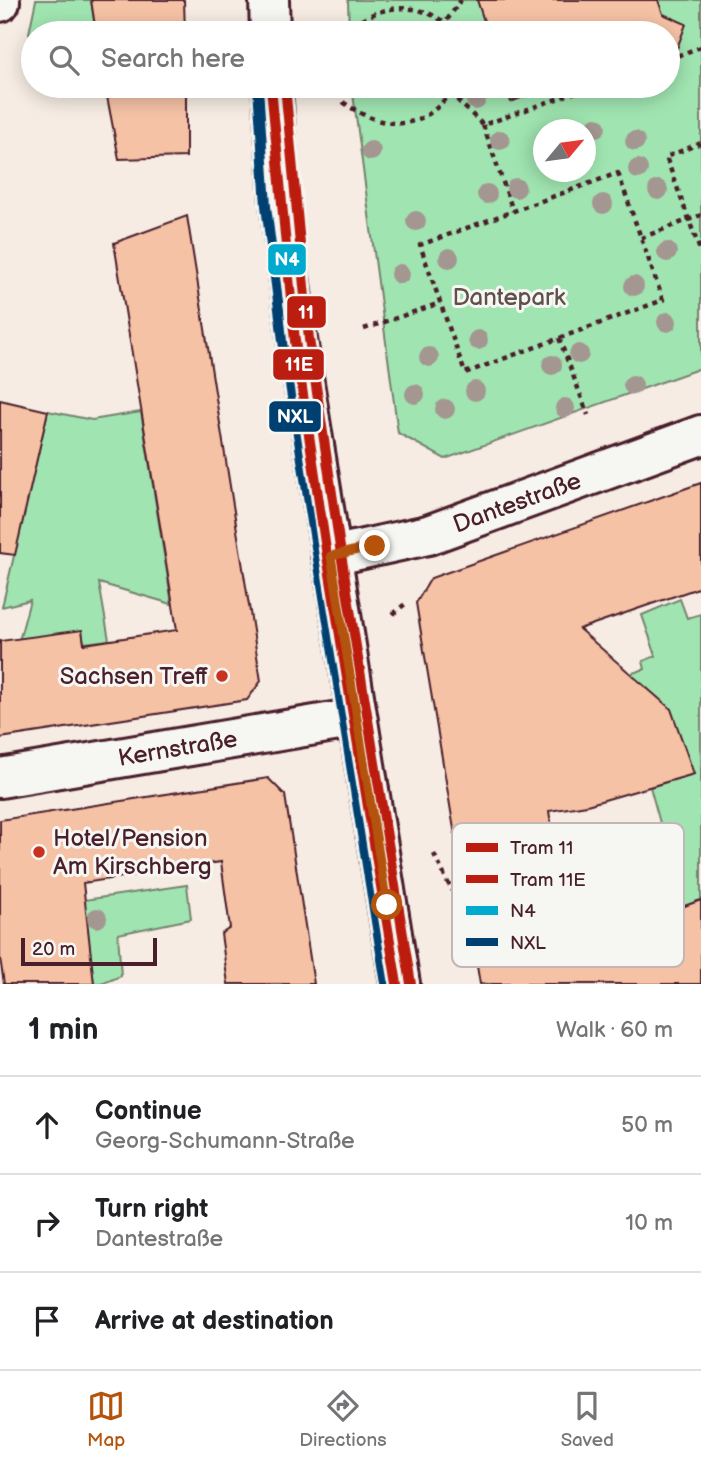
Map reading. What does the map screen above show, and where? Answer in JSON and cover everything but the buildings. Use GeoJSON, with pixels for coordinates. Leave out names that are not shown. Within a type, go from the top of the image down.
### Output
{"type":"FeatureCollection","features":[{"type":"Feature","properties":{"kind":"main road"},"geometry":{"type":"LineString","coordinates":[[269,0],[270,21]]}},
{"type":"Feature","properties":{"kind":"main road"},"geometry":{"type":"LineString","coordinates":[[273,98],[280,204],[295,325],[400,984]]}},
{"type":"Feature","properties":{"kind":"main road","name":"Dantestraße"},"geometry":{"type":"LineString","coordinates":[[331,556],[428,535],[701,435]]}},
{"type":"Feature","properties":{"kind":"main road","name":"Kernstraße"},"geometry":{"type":"LineString","coordinates":[[0,778],[356,719]]}},
{"type":"Feature","properties":{"kind":"path"},"geometry":{"type":"LineString","coordinates":[[357,21],[385,7],[411,4],[433,10],[447,20],[461,0]]}},
{"type":"Feature","properties":{"kind":"path"},"geometry":{"type":"LineString","coordinates":[[680,55],[701,47]]}},
{"type":"Feature","properties":{"kind":"path"},"geometry":{"type":"LineString","coordinates":[[343,102],[360,115],[378,122],[401,124],[422,117],[444,103],[447,98]]}},
{"type":"Feature","properties":{"kind":"path"},"geometry":{"type":"LineString","coordinates":[[455,98],[482,125],[513,211]]}},
{"type":"Feature","properties":{"kind":"path"},"geometry":{"type":"LineString","coordinates":[[482,125],[559,98]]}},
{"type":"Feature","properties":{"kind":"path"},"geometry":{"type":"LineString","coordinates":[[701,143],[666,157],[701,253]]}},
{"type":"Feature","properties":{"kind":"path"},"geometry":{"type":"LineString","coordinates":[[618,173],[641,237],[663,300],[465,373],[421,245],[618,173]]}},
{"type":"Feature","properties":{"kind":"path"},"geometry":{"type":"LineString","coordinates":[[641,237],[701,215]]}},
{"type":"Feature","properties":{"kind":"path"},"geometry":{"type":"LineString","coordinates":[[365,329],[440,303]]}},
{"type":"Feature","properties":{"kind":"path"},"geometry":{"type":"LineString","coordinates":[[559,338],[588,415]]}},
{"type":"Feature","properties":{"kind":"path"},"geometry":{"type":"LineString","coordinates":[[393,614],[405,604]]}},
{"type":"Feature","properties":{"kind":"path"},"geometry":{"type":"LineString","coordinates":[[434,855],[452,891]]}},
{"type":"Feature","properties":{"kind":"green space"},"geometry":{"type":"Polygon","coordinates":[[[36,0],[91,0],[94,21],[32,21],[36,0]]]}},
{"type":"Feature","properties":{"kind":"green space","name":"Dantepark"},"geometry":{"type":"Polygon","coordinates":[[[348,0],[701,0],[701,368],[445,459],[398,433],[354,98],[680,98],[680,21],[349,21],[348,0]]]}},
{"type":"Feature","properties":{"kind":"green space"},"geometry":{"type":"Polygon","coordinates":[[[48,411],[92,420],[141,412],[172,604],[99,583],[109,640],[84,643],[82,631],[15,656],[30,600],[2,607],[48,411]]]}},
{"type":"Feature","properties":{"kind":"green space"},"geometry":{"type":"Polygon","coordinates":[[[680,599],[687,618],[701,614],[701,900],[684,906],[684,823],[660,823],[650,787],[693,774],[629,674],[645,669],[643,661],[656,656],[642,615],[680,599]]]}},
{"type":"Feature","properties":{"kind":"green space"},"geometry":{"type":"Polygon","coordinates":[[[187,885],[191,919],[118,934],[121,976],[94,984],[84,900],[187,885]]]}},
{"type":"Feature","properties":{"kind":"tram line","name":"11E"},"geometry":{"type":"LineString","coordinates":[[272,98],[295,341],[397,984]]}},
{"type":"Feature","properties":{"kind":"tram line","name":"11"},"geometry":{"type":"LineString","coordinates":[[286,98],[309,339],[411,984]]}},
{"type":"Feature","properties":{"kind":"transit line","name":"NXL"},"geometry":{"type":"LineString","coordinates":[[259,98],[266,206],[283,341],[386,984]]}},
{"type":"Feature","properties":{"kind":"transit line","name":"N4"},"geometry":{"type":"LineString","coordinates":[[273,98],[280,204],[297,339],[400,984]]}},
{"type":"Feature","properties":{"kind":"place","name":"Sachsen Treff"},"geometry":{"type":"Point","coordinates":[222,676]}},
{"type":"Feature","properties":{"kind":"place","name":"Hotel/Pension Am Kirschberg"},"geometry":{"type":"Point","coordinates":[39,852]}},
{"type":"Feature","properties":{"kind":"route"},"geometry":{"type":"LineString","coordinates":[[375,546],[331,556],[387,905]]}}]}
